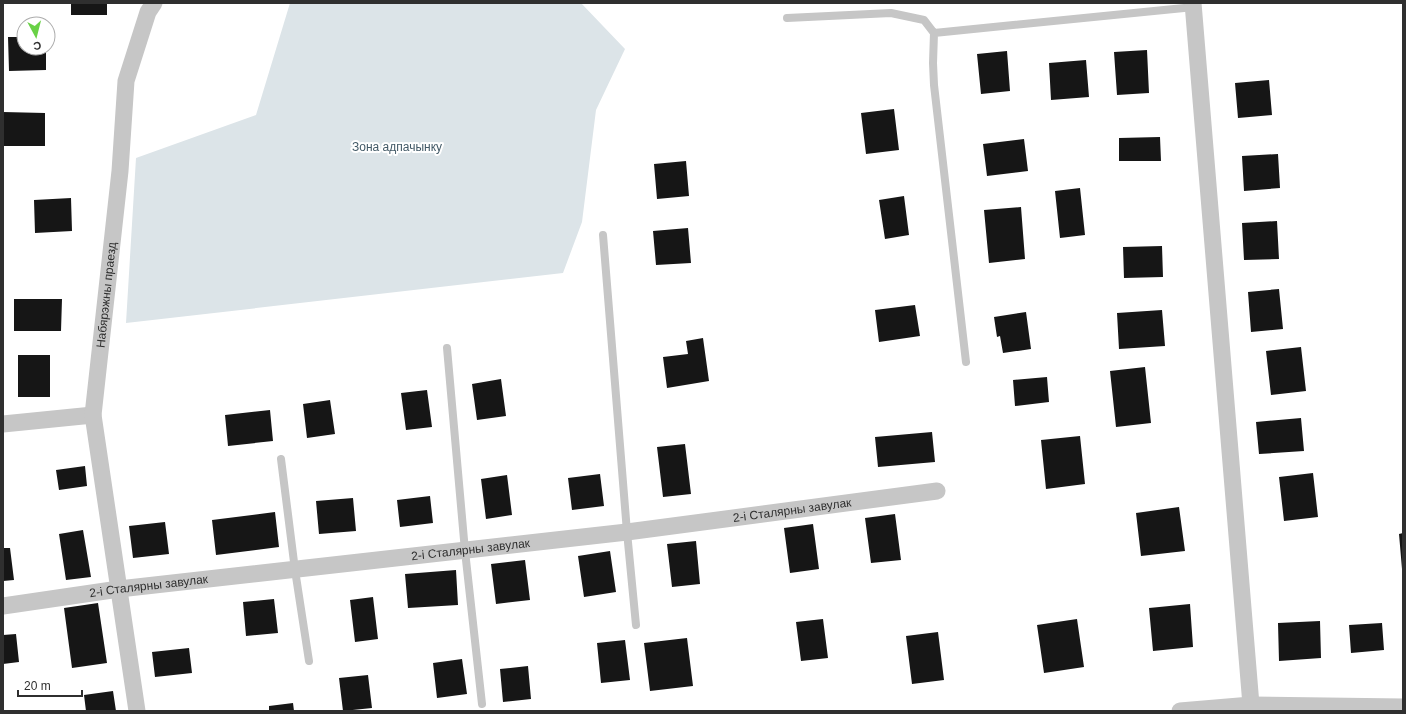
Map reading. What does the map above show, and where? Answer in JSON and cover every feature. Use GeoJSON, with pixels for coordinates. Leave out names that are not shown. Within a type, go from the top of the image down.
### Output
{"type":"FeatureCollection","features":[{"type":"Feature","properties":{"kind":"street","name":"Набярэжны праезд"},"geometry":{"type":"LineString","coordinates":[[137,711],[93,415],[120,171],[126,81],[148,12],[154,3]]}},
{"type":"Feature","properties":{"kind":"street"},"geometry":{"type":"LineString","coordinates":[[1194,5],[1251,705]]}},
{"type":"Feature","properties":{"kind":"street"},"geometry":{"type":"LineString","coordinates":[[3,424],[93,415]]}},
{"type":"Feature","properties":{"kind":"street","name":"2-і Сталярны завулак"},"geometry":{"type":"LineString","coordinates":[[3,606],[119,589],[627,532],[937,492]]}},
{"type":"Feature","properties":{"kind":"street"},"geometry":{"type":"LineString","coordinates":[[1180,711],[1251,705],[1403,707]]}},
{"type":"Feature","properties":{"kind":"lane"},"geometry":{"type":"LineString","coordinates":[[934,33],[1194,5]]}},
{"type":"Feature","properties":{"kind":"lane"},"geometry":{"type":"LineString","coordinates":[[787,18],[891,12],[924,20],[934,33],[934,85],[966,362]]}},
{"type":"Feature","properties":{"kind":"lane"},"geometry":{"type":"LineString","coordinates":[[603,235],[636,625]]}},
{"type":"Feature","properties":{"kind":"lane"},"geometry":{"type":"LineString","coordinates":[[448,348],[465,550],[482,704]]}},
{"type":"Feature","properties":{"kind":"lane"},"geometry":{"type":"LineString","coordinates":[[281,459],[295,570],[309,661]]}},
{"type":"Feature","properties":{"kind":"green space","name":"Зона адпачынку"},"geometry":{"type":"Polygon","coordinates":[[[290,3],[581,3],[625,49],[596,110],[582,222],[563,273],[126,323],[136,158],[256,115],[290,3]]]}},
{"type":"Feature","properties":{"kind":"building"},"geometry":{"type":"Polygon","coordinates":[[[71,3],[107,3],[107,15],[71,15],[71,3]]]}},
{"type":"Feature","properties":{"kind":"building"},"geometry":{"type":"Polygon","coordinates":[[[8,37],[16,37],[16,56],[46,56],[46,70],[9,71],[8,37]]]}},
{"type":"Feature","properties":{"kind":"building"},"geometry":{"type":"Polygon","coordinates":[[[1147,50],[1149,93],[1117,95],[1114,52],[1147,50]]]}},
{"type":"Feature","properties":{"kind":"building"},"geometry":{"type":"Polygon","coordinates":[[[1007,51],[1010,91],[981,94],[977,54],[1007,51]]]}},
{"type":"Feature","properties":{"kind":"building"},"geometry":{"type":"Polygon","coordinates":[[[1086,60],[1089,97],[1051,100],[1049,63],[1086,60]]]}},
{"type":"Feature","properties":{"kind":"building"},"geometry":{"type":"Polygon","coordinates":[[[1269,80],[1272,115],[1238,118],[1235,83],[1269,80]]]}},
{"type":"Feature","properties":{"kind":"building"},"geometry":{"type":"Polygon","coordinates":[[[894,109],[899,150],[866,154],[861,113],[894,109]]]}},
{"type":"Feature","properties":{"kind":"building"},"geometry":{"type":"Polygon","coordinates":[[[3,112],[45,113],[45,146],[3,146],[3,112]]]}},
{"type":"Feature","properties":{"kind":"building"},"geometry":{"type":"Polygon","coordinates":[[[1160,137],[1161,161],[1119,161],[1119,138],[1160,137]]]}},
{"type":"Feature","properties":{"kind":"building"},"geometry":{"type":"Polygon","coordinates":[[[1024,139],[1028,171],[987,176],[983,144],[1024,139]]]}},
{"type":"Feature","properties":{"kind":"building"},"geometry":{"type":"Polygon","coordinates":[[[1278,154],[1280,188],[1244,191],[1242,156],[1278,154]]]}},
{"type":"Feature","properties":{"kind":"building"},"geometry":{"type":"Polygon","coordinates":[[[686,161],[689,196],[657,199],[654,164],[686,161]]]}},
{"type":"Feature","properties":{"kind":"building"},"geometry":{"type":"Polygon","coordinates":[[[1080,188],[1085,235],[1060,238],[1055,191],[1080,188]]]}},
{"type":"Feature","properties":{"kind":"building"},"geometry":{"type":"Polygon","coordinates":[[[904,196],[909,235],[885,239],[879,200],[904,196]]]}},
{"type":"Feature","properties":{"kind":"building"},"geometry":{"type":"Polygon","coordinates":[[[71,198],[72,231],[35,233],[34,200],[71,198]]]}},
{"type":"Feature","properties":{"kind":"building"},"geometry":{"type":"Polygon","coordinates":[[[1021,207],[1025,259],[989,263],[984,210],[1021,207]]]}},
{"type":"Feature","properties":{"kind":"building"},"geometry":{"type":"Polygon","coordinates":[[[1277,221],[1279,259],[1244,260],[1242,223],[1277,221]]]}},
{"type":"Feature","properties":{"kind":"building"},"geometry":{"type":"Polygon","coordinates":[[[688,228],[691,263],[656,265],[653,231],[688,228]]]}},
{"type":"Feature","properties":{"kind":"building"},"geometry":{"type":"Polygon","coordinates":[[[1162,246],[1163,277],[1124,278],[1123,247],[1162,246]]]}},
{"type":"Feature","properties":{"kind":"building"},"geometry":{"type":"Polygon","coordinates":[[[1279,289],[1283,329],[1251,332],[1248,292],[1279,289]]]}},
{"type":"Feature","properties":{"kind":"building"},"geometry":{"type":"Polygon","coordinates":[[[14,299],[62,299],[61,331],[14,331],[14,299]]]}},
{"type":"Feature","properties":{"kind":"building"},"geometry":{"type":"Polygon","coordinates":[[[915,305],[920,336],[879,342],[875,310],[915,305]]]}},
{"type":"Feature","properties":{"kind":"building"},"geometry":{"type":"Polygon","coordinates":[[[1162,310],[1165,346],[1119,349],[1117,313],[1162,310]]]}},
{"type":"Feature","properties":{"kind":"building"},"geometry":{"type":"Polygon","coordinates":[[[1026,312],[1031,349],[1003,353],[1000,336],[997,337],[994,317],[1026,312]]]}},
{"type":"Feature","properties":{"kind":"building"},"geometry":{"type":"Polygon","coordinates":[[[703,338],[709,381],[667,388],[663,357],[688,354],[686,341],[703,338]]]}},
{"type":"Feature","properties":{"kind":"building"},"geometry":{"type":"Polygon","coordinates":[[[1301,347],[1306,391],[1271,395],[1266,351],[1301,347]]]}},
{"type":"Feature","properties":{"kind":"building"},"geometry":{"type":"Polygon","coordinates":[[[18,355],[50,355],[50,397],[18,397],[18,355]]]}},
{"type":"Feature","properties":{"kind":"building"},"geometry":{"type":"Polygon","coordinates":[[[1145,367],[1151,423],[1116,427],[1110,371],[1145,367]]]}},
{"type":"Feature","properties":{"kind":"building"},"geometry":{"type":"Polygon","coordinates":[[[1047,377],[1049,402],[1015,406],[1013,380],[1047,377]]]}},
{"type":"Feature","properties":{"kind":"building"},"geometry":{"type":"Polygon","coordinates":[[[501,379],[506,416],[477,420],[472,384],[501,379]]]}},
{"type":"Feature","properties":{"kind":"building"},"geometry":{"type":"Polygon","coordinates":[[[427,390],[432,427],[406,430],[401,393],[427,390]]]}},
{"type":"Feature","properties":{"kind":"building"},"geometry":{"type":"Polygon","coordinates":[[[330,400],[335,434],[307,438],[303,404],[330,400]]]}},
{"type":"Feature","properties":{"kind":"building"},"geometry":{"type":"Polygon","coordinates":[[[270,410],[273,441],[228,446],[225,415],[270,410]]]}},
{"type":"Feature","properties":{"kind":"building"},"geometry":{"type":"Polygon","coordinates":[[[1301,418],[1304,451],[1259,454],[1256,422],[1301,418]]]}},
{"type":"Feature","properties":{"kind":"building"},"geometry":{"type":"Polygon","coordinates":[[[932,432],[935,462],[878,467],[875,437],[932,432]]]}},
{"type":"Feature","properties":{"kind":"building"},"geometry":{"type":"Polygon","coordinates":[[[1080,436],[1085,484],[1046,489],[1041,440],[1080,436]]]}},
{"type":"Feature","properties":{"kind":"building"},"geometry":{"type":"Polygon","coordinates":[[[685,444],[691,494],[663,497],[657,447],[685,444]]]}},
{"type":"Feature","properties":{"kind":"building"},"geometry":{"type":"Polygon","coordinates":[[[85,466],[87,486],[59,490],[56,470],[85,466]]]}},
{"type":"Feature","properties":{"kind":"building"},"geometry":{"type":"Polygon","coordinates":[[[1313,473],[1318,517],[1284,521],[1279,477],[1313,473]]]}},
{"type":"Feature","properties":{"kind":"building"},"geometry":{"type":"Polygon","coordinates":[[[600,474],[604,506],[572,510],[568,478],[600,474]]]}},
{"type":"Feature","properties":{"kind":"building"},"geometry":{"type":"Polygon","coordinates":[[[507,475],[512,515],[486,519],[481,479],[507,475]]]}},
{"type":"Feature","properties":{"kind":"building"},"geometry":{"type":"Polygon","coordinates":[[[430,496],[433,523],[400,527],[397,500],[430,496]]]}},
{"type":"Feature","properties":{"kind":"building"},"geometry":{"type":"Polygon","coordinates":[[[353,498],[356,531],[319,534],[316,501],[353,498]]]}},
{"type":"Feature","properties":{"kind":"building"},"geometry":{"type":"Polygon","coordinates":[[[1179,507],[1185,551],[1141,556],[1136,513],[1179,507]]]}},
{"type":"Feature","properties":{"kind":"building"},"geometry":{"type":"Polygon","coordinates":[[[275,512],[279,547],[216,555],[212,520],[275,512]]]}},
{"type":"Feature","properties":{"kind":"building"},"geometry":{"type":"Polygon","coordinates":[[[895,514],[901,560],[871,563],[865,518],[895,514]]]}},
{"type":"Feature","properties":{"kind":"building"},"geometry":{"type":"Polygon","coordinates":[[[165,522],[169,554],[133,558],[129,526],[165,522]]]}},
{"type":"Feature","properties":{"kind":"building"},"geometry":{"type":"Polygon","coordinates":[[[813,524],[819,569],[790,573],[784,528],[813,524]]]}},
{"type":"Feature","properties":{"kind":"building"},"geometry":{"type":"Polygon","coordinates":[[[83,530],[91,577],[66,580],[59,534],[83,530]]]}},
{"type":"Feature","properties":{"kind":"building"},"geometry":{"type":"Polygon","coordinates":[[[1403,533],[1403,569],[1402,569],[1399,534],[1403,533]]]}},
{"type":"Feature","properties":{"kind":"building"},"geometry":{"type":"Polygon","coordinates":[[[696,541],[700,584],[672,587],[667,544],[696,541]]]}},
{"type":"Feature","properties":{"kind":"building"},"geometry":{"type":"Polygon","coordinates":[[[3,548],[10,548],[14,580],[3,581],[3,548]]]}},
{"type":"Feature","properties":{"kind":"building"},"geometry":{"type":"Polygon","coordinates":[[[610,551],[616,592],[584,597],[578,556],[610,551]]]}},
{"type":"Feature","properties":{"kind":"building"},"geometry":{"type":"Polygon","coordinates":[[[525,560],[530,600],[496,604],[491,564],[525,560]]]}},
{"type":"Feature","properties":{"kind":"building"},"geometry":{"type":"Polygon","coordinates":[[[456,570],[458,605],[408,608],[405,574],[456,570]]]}},
{"type":"Feature","properties":{"kind":"building"},"geometry":{"type":"Polygon","coordinates":[[[373,597],[378,639],[355,642],[350,600],[373,597]]]}},
{"type":"Feature","properties":{"kind":"building"},"geometry":{"type":"Polygon","coordinates":[[[274,599],[278,633],[246,636],[243,602],[274,599]]]}},
{"type":"Feature","properties":{"kind":"building"},"geometry":{"type":"Polygon","coordinates":[[[98,603],[107,663],[72,668],[64,608],[98,603]]]}},
{"type":"Feature","properties":{"kind":"building"},"geometry":{"type":"Polygon","coordinates":[[[1190,604],[1193,647],[1153,651],[1149,608],[1190,604]]]}},
{"type":"Feature","properties":{"kind":"building"},"geometry":{"type":"Polygon","coordinates":[[[823,619],[828,658],[801,661],[796,622],[823,619]]]}},
{"type":"Feature","properties":{"kind":"building"},"geometry":{"type":"Polygon","coordinates":[[[1077,619],[1084,667],[1044,673],[1037,625],[1077,619]]]}},
{"type":"Feature","properties":{"kind":"building"},"geometry":{"type":"Polygon","coordinates":[[[1320,621],[1321,658],[1279,661],[1278,623],[1320,621]]]}},
{"type":"Feature","properties":{"kind":"building"},"geometry":{"type":"Polygon","coordinates":[[[1382,623],[1384,650],[1351,653],[1349,625],[1382,623]]]}},
{"type":"Feature","properties":{"kind":"building"},"geometry":{"type":"Polygon","coordinates":[[[938,632],[944,680],[912,684],[906,636],[938,632]]]}},
{"type":"Feature","properties":{"kind":"building"},"geometry":{"type":"Polygon","coordinates":[[[16,634],[19,662],[3,664],[3,635],[16,634]]]}},
{"type":"Feature","properties":{"kind":"building"},"geometry":{"type":"Polygon","coordinates":[[[687,638],[693,686],[650,691],[644,643],[687,638]]]}},
{"type":"Feature","properties":{"kind":"building"},"geometry":{"type":"Polygon","coordinates":[[[625,640],[630,680],[601,683],[597,643],[625,640]]]}},
{"type":"Feature","properties":{"kind":"building"},"geometry":{"type":"Polygon","coordinates":[[[189,648],[192,673],[155,677],[152,652],[189,648]]]}},
{"type":"Feature","properties":{"kind":"building"},"geometry":{"type":"Polygon","coordinates":[[[462,659],[467,694],[437,698],[433,663],[462,659]]]}},
{"type":"Feature","properties":{"kind":"building"},"geometry":{"type":"Polygon","coordinates":[[[528,666],[531,699],[503,702],[500,669],[528,666]]]}},
{"type":"Feature","properties":{"kind":"building"},"geometry":{"type":"Polygon","coordinates":[[[368,675],[372,708],[343,711],[339,678],[368,675]]]}},
{"type":"Feature","properties":{"kind":"building"},"geometry":{"type":"Polygon","coordinates":[[[113,691],[116,711],[86,711],[84,695],[113,691]]]}},
{"type":"Feature","properties":{"kind":"building"},"geometry":{"type":"Polygon","coordinates":[[[293,703],[294,711],[269,711],[269,706],[293,703]]]}}]}
